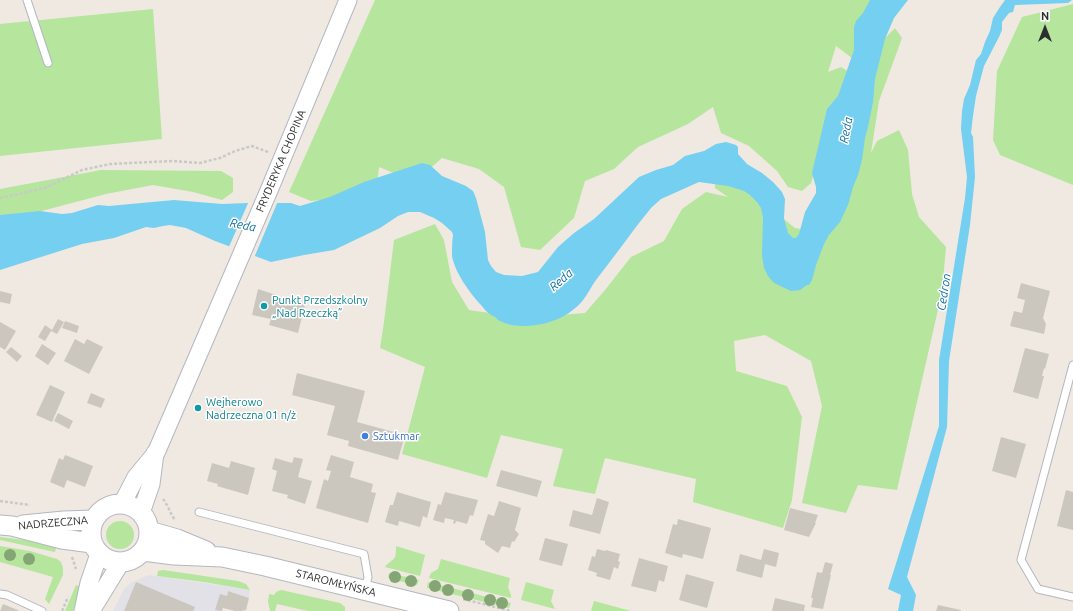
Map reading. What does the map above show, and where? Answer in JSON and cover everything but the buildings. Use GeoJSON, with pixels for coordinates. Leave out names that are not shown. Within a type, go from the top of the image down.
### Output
{"type":"FeatureCollection","features":[{"type":"Feature","properties":{"kind":"main road"},"geometry":{"type":"LineString","coordinates":[[122,504],[132,507],[141,513],[146,521],[149,531],[148,542],[143,551],[133,559],[121,562],[113,562],[105,559],[96,549],[90,531],[94,520],[101,511],[111,505],[122,504]]}},
{"type":"Feature","properties":{"kind":"main road","name":"NADRZECZNA"},"geometry":{"type":"LineString","coordinates":[[6,525],[94,520]]}},
{"type":"Feature","properties":{"kind":"main road","name":"NADRZECZNA"},"geometry":{"type":"LineString","coordinates":[[6,525],[96,549]]}},
{"type":"Feature","properties":{"kind":"main road","name":"STAROMŁYŃSKA"},"geometry":{"type":"LineString","coordinates":[[149,531],[222,557],[449,611]]}},
{"type":"Feature","properties":{"kind":"main road","name":"STAROMŁYŃSKA"},"geometry":{"type":"LineString","coordinates":[[143,551],[174,555],[222,557]]}},
{"type":"Feature","properties":{"kind":"street","name":"FRYDERYKA CHOPINA"},"geometry":{"type":"LineString","coordinates":[[141,513],[151,484],[156,453],[270,188],[348,0]]}},
{"type":"Feature","properties":{"kind":"street","name":"FRYDERYKA CHOPINA"},"geometry":{"type":"LineString","coordinates":[[122,504],[136,477],[156,453]]}},
{"type":"Feature","properties":{"kind":"street"},"geometry":{"type":"LineString","coordinates":[[83,611],[96,549]]}},
{"type":"Feature","properties":{"kind":"street"},"geometry":{"type":"LineString","coordinates":[[91,611],[121,562]]}},
{"type":"Feature","properties":{"kind":"lane"},"geometry":{"type":"LineString","coordinates":[[27,0],[48,63]]}},
{"type":"Feature","properties":{"kind":"lane"},"geometry":{"type":"LineString","coordinates":[[1073,365],[1021,560],[1038,589],[1073,597]]}},
{"type":"Feature","properties":{"kind":"lane"},"geometry":{"type":"LineString","coordinates":[[199,512],[364,554],[368,576],[365,590]]}},
{"type":"Feature","properties":{"kind":"lane"},"geometry":{"type":"LineString","coordinates":[[0,594],[7,595],[42,611]]}},
{"type":"Feature","properties":{"kind":"path"},"geometry":{"type":"LineString","coordinates":[[0,198],[45,188],[82,170],[110,164],[172,160],[200,163],[220,158],[252,146],[268,152]]}},
{"type":"Feature","properties":{"kind":"path"},"geometry":{"type":"LineString","coordinates":[[148,493],[162,498],[177,522]]}},
{"type":"Feature","properties":{"kind":"shaded area"},"geometry":{"type":"Polygon","coordinates":[[[149,575],[250,590],[249,598],[228,591],[222,611],[113,611],[124,589],[132,582],[149,575]]]}},
{"type":"Feature","properties":{"kind":"green space"},"geometry":{"type":"Polygon","coordinates":[[[375,0],[876,0],[852,58],[836,46],[828,72],[841,67],[849,72],[811,183],[802,191],[788,187],[777,171],[749,146],[721,133],[713,107],[688,124],[638,147],[614,169],[585,181],[574,218],[540,250],[521,247],[504,187],[479,169],[442,158],[415,182],[379,167],[377,186],[356,197],[311,201],[289,192],[375,0]]]}},
{"type":"Feature","properties":{"kind":"green space"},"geometry":{"type":"Polygon","coordinates":[[[1073,4],[1073,185],[1000,155],[993,140],[997,71],[1022,17],[1073,4]]]}},
{"type":"Feature","properties":{"kind":"green space"},"geometry":{"type":"Polygon","coordinates":[[[153,9],[162,139],[0,156],[0,24],[153,9]]]}},
{"type":"Feature","properties":{"kind":"green space"},"geometry":{"type":"Polygon","coordinates":[[[895,28],[902,38],[879,101],[871,153],[877,141],[899,130],[908,150],[912,194],[919,217],[946,247],[942,292],[897,490],[858,485],[846,513],[802,503],[822,406],[811,361],[765,335],[734,341],[736,371],[787,386],[802,417],[792,500],[783,528],[693,502],[696,479],[605,458],[595,494],[553,486],[563,449],[501,435],[487,478],[402,454],[425,367],[380,348],[394,240],[435,224],[444,240],[452,282],[469,310],[524,318],[585,313],[631,257],[664,241],[682,209],[706,192],[728,197],[715,188],[715,178],[734,180],[795,228],[812,231],[884,39],[895,28]]]}},
{"type":"Feature","properties":{"kind":"green space"},"geometry":{"type":"Polygon","coordinates":[[[101,170],[221,171],[233,178],[233,192],[222,200],[193,192],[153,185],[106,194],[0,222],[0,189],[101,170]]]}},
{"type":"Feature","properties":{"kind":"green space"},"geometry":{"type":"Polygon","coordinates":[[[120,521],[130,525],[134,535],[130,545],[120,549],[110,545],[106,535],[110,525],[120,521]]]}},
{"type":"Feature","properties":{"kind":"green space"},"geometry":{"type":"Polygon","coordinates":[[[0,537],[57,544],[55,552],[0,540],[0,537]]]}},
{"type":"Feature","properties":{"kind":"green space"},"geometry":{"type":"Polygon","coordinates":[[[0,546],[30,551],[57,559],[61,562],[63,575],[49,604],[45,599],[53,577],[0,562],[0,546]]]}},
{"type":"Feature","properties":{"kind":"green space"},"geometry":{"type":"Polygon","coordinates":[[[396,546],[425,555],[420,576],[385,567],[395,557],[396,546]]]}},
{"type":"Feature","properties":{"kind":"green space"},"geometry":{"type":"Polygon","coordinates":[[[441,559],[510,578],[508,587],[511,598],[429,578],[431,573],[438,569],[441,559]]]}},
{"type":"Feature","properties":{"kind":"green space"},"geometry":{"type":"Polygon","coordinates":[[[163,570],[238,581],[246,584],[250,590],[157,576],[158,571],[163,570]]]}},
{"type":"Feature","properties":{"kind":"green space"},"geometry":{"type":"Polygon","coordinates":[[[389,573],[419,580],[417,585],[390,579],[388,577],[389,573]]]}},
{"type":"Feature","properties":{"kind":"green space"},"geometry":{"type":"Polygon","coordinates":[[[428,582],[511,603],[509,608],[427,588],[428,582]]]}},
{"type":"Feature","properties":{"kind":"green space"},"geometry":{"type":"Polygon","coordinates":[[[526,582],[554,590],[551,601],[555,609],[521,600],[526,582]]]}},
{"type":"Feature","properties":{"kind":"green space"},"geometry":{"type":"Polygon","coordinates":[[[76,585],[81,587],[73,611],[65,611],[76,585]]]}},
{"type":"Feature","properties":{"kind":"green space"},"geometry":{"type":"Polygon","coordinates":[[[281,590],[340,603],[345,607],[345,611],[308,611],[277,604],[275,611],[270,611],[268,602],[269,594],[274,595],[276,592],[281,590]]]}},
{"type":"Feature","properties":{"kind":"green space"},"geometry":{"type":"Polygon","coordinates":[[[594,601],[631,611],[591,611],[594,601]]]}},
{"type":"Feature","properties":{"kind":"water","name":"Reda"},"geometry":{"type":"Polygon","coordinates":[[[870,0],[908,0],[894,18],[885,39],[875,79],[873,102],[862,160],[848,205],[840,222],[829,235],[824,244],[812,280],[809,285],[800,290],[791,291],[774,283],[764,268],[762,256],[763,217],[761,208],[757,202],[744,191],[728,186],[699,182],[661,199],[644,217],[578,306],[558,319],[538,325],[518,326],[509,324],[499,320],[487,312],[468,289],[456,269],[452,256],[452,232],[434,218],[420,212],[408,212],[398,216],[380,228],[334,250],[271,262],[215,241],[186,228],[170,225],[154,228],[146,227],[114,238],[82,244],[0,270],[0,215],[40,211],[62,214],[72,213],[98,205],[109,206],[174,200],[222,204],[291,203],[300,206],[330,197],[364,182],[422,163],[430,165],[442,176],[466,186],[473,191],[485,232],[488,260],[491,266],[496,272],[504,275],[522,276],[538,272],[558,247],[574,233],[594,219],[639,177],[673,165],[685,156],[704,151],[716,144],[726,142],[736,145],[738,147],[738,154],[747,164],[762,173],[782,192],[785,199],[784,218],[788,233],[793,238],[796,238],[799,234],[805,212],[816,193],[812,173],[827,109],[838,96],[854,50],[854,27],[856,21],[863,13],[870,0]]]}},
{"type":"Feature","properties":{"kind":"water"},"geometry":{"type":"Polygon","coordinates":[[[1005,0],[1072,0],[1068,3],[1015,5],[1013,12],[1009,13],[1002,22],[1002,30],[984,66],[976,96],[971,133],[973,137],[975,177],[970,225],[949,361],[947,427],[907,577],[916,595],[913,611],[898,611],[901,595],[888,589],[939,426],[939,360],[967,177],[961,129],[964,99],[970,85],[976,60],[981,54],[990,31],[993,18],[1005,0]]]}},
{"type":"Feature","properties":{"kind":"pier"},"geometry":{"type":"Polygon","coordinates":[[[249,201],[278,201],[254,258],[228,249],[249,201]]]}},
{"type":"Feature","properties":{"kind":"place","name":"Punkt Przedszkolny „Nad Rzeczką”"},"geometry":{"type":"Point","coordinates":[264,306]}},
{"type":"Feature","properties":{"kind":"place","name":"Wejherowo Nadrzeczna 01 n/ż"},"geometry":{"type":"Point","coordinates":[198,408]}},
{"type":"Feature","properties":{"kind":"place","name":"Sztukmar"},"geometry":{"type":"Point","coordinates":[365,436]}},
{"type":"Feature","properties":{"kind":"water label","name":"Cedron"},"geometry":{"type":"Point","coordinates":[944,292]}}]}
